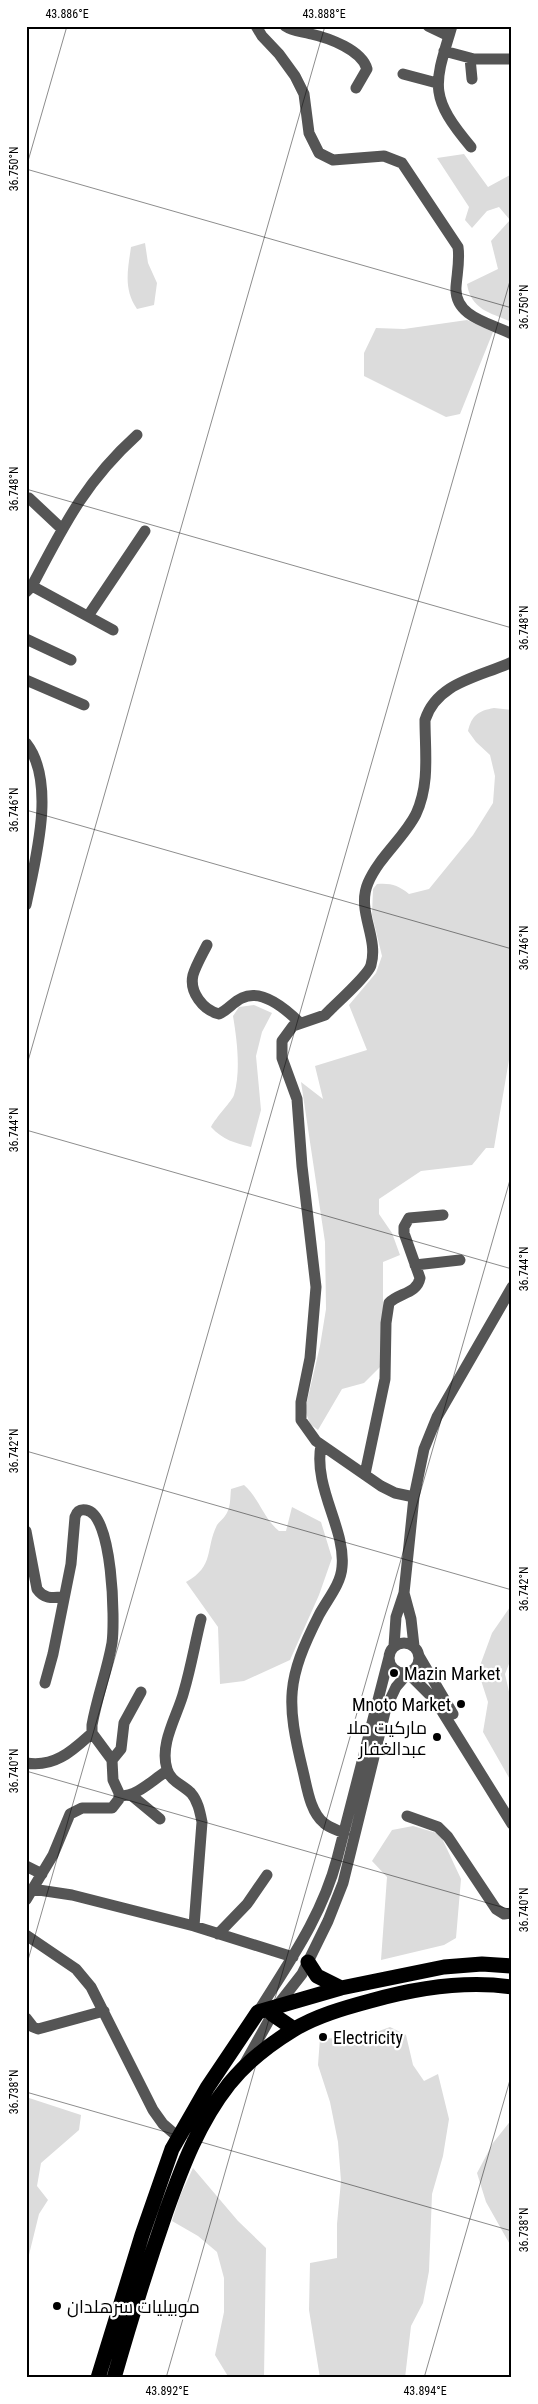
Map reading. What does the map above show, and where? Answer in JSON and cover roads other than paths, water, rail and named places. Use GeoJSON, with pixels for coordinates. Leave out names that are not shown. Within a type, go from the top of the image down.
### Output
{"type":"FeatureCollection","features":[{"type":"Feature","properties":{"kind":"highway"},"geometry":{"type":"LineString","coordinates":[[98,2378],[142,2235],[178,2137],[207,2088],[269,2011],[341,1988],[444,1967],[512,1959]]}},
{"type":"Feature","properties":{"kind":"highway"},"geometry":{"type":"LineString","coordinates":[[300,1960],[317,1976],[341,1988]]}},
{"type":"Feature","properties":{"kind":"highway"},"geometry":{"type":"LineString","coordinates":[[482,1964],[512,1966]]}},
{"type":"Feature","properties":{"kind":"highway"},"geometry":{"type":"LineString","coordinates":[[114,2378],[154,2245],[183,2165],[191,2146],[214,2107],[241,2071],[294,2029],[327,2014],[385,1997],[461,1984],[488,1984],[512,1987]]}},
{"type":"Feature","properties":{"kind":"highway"},"geometry":{"type":"LineString","coordinates":[[269,2011],[294,2029]]}},
{"type":"Feature","properties":{"kind":"street"},"geometry":{"type":"LineString","coordinates":[[256,26],[295,76],[304,94],[309,133],[319,153],[333,160],[384,156],[402,163],[458,248],[456,296],[459,305],[465,312],[512,334]]}},
{"type":"Feature","properties":{"kind":"street"},"geometry":{"type":"LineString","coordinates":[[285,26],[292,31],[311,30],[363,59],[368,69],[356,88]]}},
{"type":"Feature","properties":{"kind":"street"},"geometry":{"type":"LineString","coordinates":[[428,26],[450,31],[437,84],[448,119],[471,147]]}},
{"type":"Feature","properties":{"kind":"street"},"geometry":{"type":"LineString","coordinates":[[444,51],[470,58],[512,59]]}},
{"type":"Feature","properties":{"kind":"street"},"geometry":{"type":"LineString","coordinates":[[470,58],[472,79]]}},
{"type":"Feature","properties":{"kind":"street"},"geometry":{"type":"LineString","coordinates":[[403,74],[437,84]]}},
{"type":"Feature","properties":{"kind":"street"},"geometry":{"type":"LineString","coordinates":[[113,630],[88,616],[29,589],[62,529],[90,484],[110,460],[137,435]]}},
{"type":"Feature","properties":{"kind":"street"},"geometry":{"type":"LineString","coordinates":[[29,498],[62,529]]}},
{"type":"Feature","properties":{"kind":"street"},"geometry":{"type":"LineString","coordinates":[[88,616],[145,531]]}},
{"type":"Feature","properties":{"kind":"street"},"geometry":{"type":"LineString","coordinates":[[26,640],[71,660]]}},
{"type":"Feature","properties":{"kind":"street"},"geometry":{"type":"LineString","coordinates":[[414,1497],[395,1493],[381,1486],[322,1445],[307,1431],[301,1420],[300,1402],[311,1348],[316,1287],[302,1166],[297,1099],[282,1058],[282,1041],[293,1026],[325,1015],[371,967],[373,945],[363,905],[364,896],[368,882],[416,814],[425,787],[425,720],[428,710],[441,695],[464,680],[512,662]]}},
{"type":"Feature","properties":{"kind":"street"},"geometry":{"type":"LineString","coordinates":[[26,680],[84,705]]}},
{"type":"Feature","properties":{"kind":"street"},"geometry":{"type":"LineString","coordinates":[[26,743],[32,750],[39,771],[42,805],[26,905]]}},
{"type":"Feature","properties":{"kind":"street"},"geometry":{"type":"LineString","coordinates":[[207,945],[193,973],[192,981],[198,998],[204,1006],[219,1014],[242,998],[250,995],[272,1001],[300,1023]]}},
{"type":"Feature","properties":{"kind":"street"},"geometry":{"type":"LineString","coordinates":[[365,1474],[385,1379],[386,1323],[389,1303],[416,1287],[420,1278],[404,1233],[406,1221],[409,1218],[443,1215]]}},
{"type":"Feature","properties":{"kind":"street"},"geometry":{"type":"LineString","coordinates":[[416,1265],[460,1260]]}},
{"type":"Feature","properties":{"kind":"street"},"geometry":{"type":"LineString","coordinates":[[269,2011],[302,1974],[300,1960],[306,1936],[324,1899],[344,1833],[392,1652],[396,1617],[404,1593],[414,1497],[424,1449],[437,1417],[512,1287]]}},
{"type":"Feature","properties":{"kind":"street"},"geometry":{"type":"LineString","coordinates":[[322,1445],[319,1458],[322,1477],[340,1545],[342,1570],[304,1644],[295,1670],[290,1698],[301,1761],[312,1805],[324,1824],[344,1833]]}},
{"type":"Feature","properties":{"kind":"street"},"geometry":{"type":"LineString","coordinates":[[45,1683],[53,1654],[71,1564],[75,1517],[77,1512],[82,1509],[90,1510],[96,1515],[101,1524],[106,1541],[114,1626],[106,1672],[92,1725],[92,1732],[112,1760],[113,1780],[125,1796],[160,1819]]}},
{"type":"Feature","properties":{"kind":"street"},"geometry":{"type":"LineString","coordinates":[[26,1531],[37,1589],[41,1595],[48,1598],[63,1598]]}},
{"type":"Feature","properties":{"kind":"street"},"geometry":{"type":"LineString","coordinates":[[241,2071],[269,2011],[300,1960],[328,1921],[343,1883],[389,1701],[408,1672],[418,1664],[411,1619],[404,1593]]}},
{"type":"Feature","properties":{"kind":"street"},"geometry":{"type":"LineString","coordinates":[[194,1926],[202,1822],[199,1807],[192,1794],[174,1781],[167,1771],[167,1741],[184,1694],[200,1619]]}},
{"type":"Feature","properties":{"kind":"street"},"geometry":{"type":"LineString","coordinates":[[392,1652],[402,1643],[417,1651],[512,1810]]}},
{"type":"Feature","properties":{"kind":"street"},"geometry":{"type":"LineString","coordinates":[[392,1652],[394,1670],[408,1672],[435,1700],[512,1824]]}},
{"type":"Feature","properties":{"kind":"street"},"geometry":{"type":"LineString","coordinates":[[112,1760],[121,1749],[124,1723],[140,1692]]}},
{"type":"Feature","properties":{"kind":"street"},"geometry":{"type":"LineString","coordinates":[[26,1763],[49,1762],[62,1758],[69,1754],[92,1732]]}},
{"type":"Feature","properties":{"kind":"street"},"geometry":{"type":"LineString","coordinates":[[26,1900],[42,1874],[70,1814],[82,1808],[112,1808],[125,1796],[167,1771]]}},
{"type":"Feature","properties":{"kind":"street"},"geometry":{"type":"LineString","coordinates":[[407,1816],[438,1827],[448,1837],[496,1909],[504,1914],[512,1913]]}},
{"type":"Feature","properties":{"kind":"street"},"geometry":{"type":"LineString","coordinates":[[26,1866],[42,1874]]}},
{"type":"Feature","properties":{"kind":"street"},"geometry":{"type":"LineString","coordinates":[[218,1934],[247,1904],[267,1875]]}},
{"type":"Feature","properties":{"kind":"street"},"geometry":{"type":"LineString","coordinates":[[32,1889],[72,1895],[194,1926],[300,1960]]}},
{"type":"Feature","properties":{"kind":"street"},"geometry":{"type":"LineString","coordinates":[[26,1935],[76,1969],[91,1987],[152,2110],[163,2124],[178,2137]]}},
{"type":"Feature","properties":{"kind":"street"},"geometry":{"type":"LineString","coordinates":[[26,2018],[33,2027],[38,2029],[104,2011]]}},
{"type":"Feature","properties":{"kind":"place","name":"Mazin Market"},"geometry":{"type":"Point","coordinates":[394,1673]}},
{"type":"Feature","properties":{"kind":"place","name":"Mnoto Market"},"geometry":{"type":"Point","coordinates":[461,1704]}},
{"type":"Feature","properties":{"kind":"place","name":"ماركيت ملا عبدالغفار"},"geometry":{"type":"Point","coordinates":[437,1737]}},
{"type":"Feature","properties":{"kind":"place","name":"Electricity"},"geometry":{"type":"Point","coordinates":[323,2037]}},
{"type":"Feature","properties":{"kind":"place","name":"موبيليات سرهلدان"},"geometry":{"type":"Point","coordinates":[57,2306]}}]}
